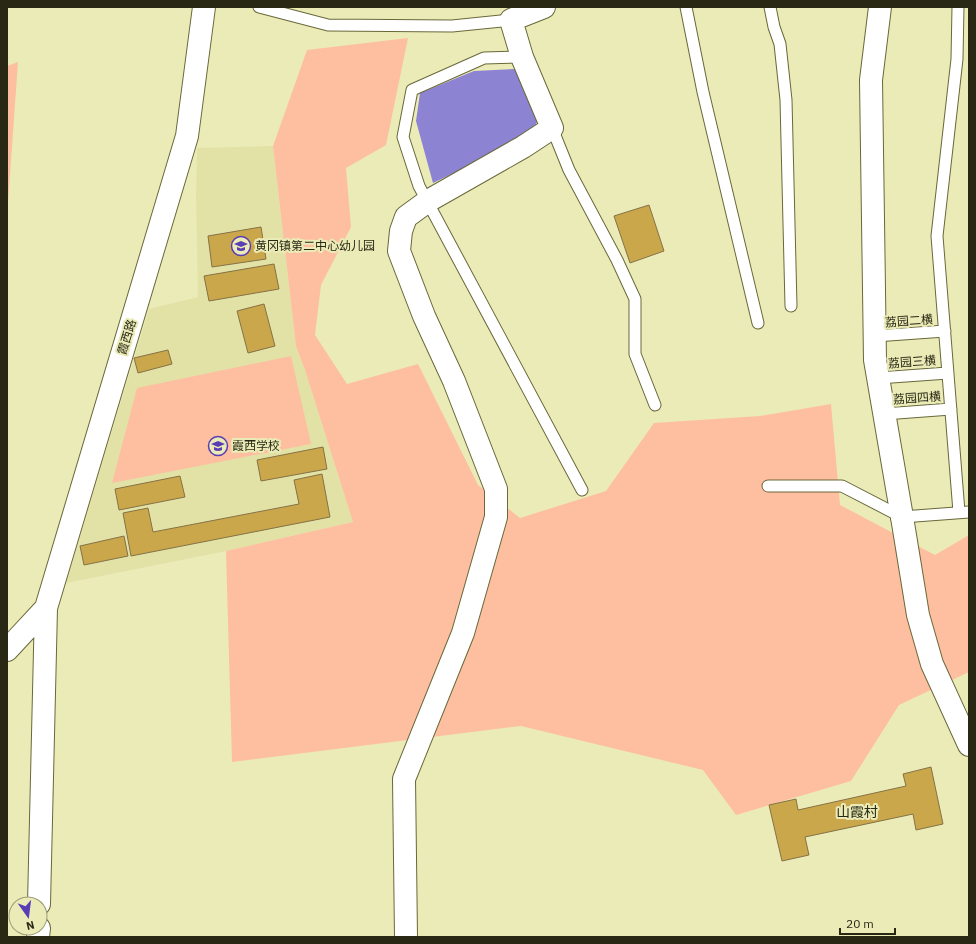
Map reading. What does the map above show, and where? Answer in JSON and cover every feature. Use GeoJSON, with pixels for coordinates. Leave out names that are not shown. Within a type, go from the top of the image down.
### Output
{"type":"FeatureCollection","features":[{"type":"Feature","properties":{"kind":"street","name":"霞西路"},"geometry":{"type":"LineString","coordinates":[[7,650],[46,608],[187,136],[204,7]]}},
{"type":"Feature","properties":{"kind":"street"},"geometry":{"type":"LineString","coordinates":[[406,937],[404,779],[463,633],[496,517],[496,489],[457,389],[424,316],[399,251],[401,231],[406,217],[428,202],[523,148],[552,128],[522,57],[511,20],[544,7]]}},
{"type":"Feature","properties":{"kind":"street"},"geometry":{"type":"LineString","coordinates":[[880,7],[871,80],[875,360],[918,615],[932,664],[969,745]]}},
{"type":"Feature","properties":{"kind":"street"},"geometry":{"type":"LineString","coordinates":[[39,896],[46,608]]}},
{"type":"Feature","properties":{"kind":"lane"},"geometry":{"type":"LineString","coordinates":[[259,7],[328,25],[452,26],[511,20]]}},
{"type":"Feature","properties":{"kind":"lane"},"geometry":{"type":"LineString","coordinates":[[686,7],[703,92],[758,323]]}},
{"type":"Feature","properties":{"kind":"lane"},"geometry":{"type":"LineString","coordinates":[[770,7],[774,27],[780,44],[786,100],[791,306]]}},
{"type":"Feature","properties":{"kind":"lane"},"geometry":{"type":"LineString","coordinates":[[768,486],[842,486],[902,517],[964,512],[951,409],[937,236],[957,60],[958,7]]}},
{"type":"Feature","properties":{"kind":"lane"},"geometry":{"type":"LineString","coordinates":[[522,57],[484,58],[412,90],[403,137],[419,186],[582,490]]}},
{"type":"Feature","properties":{"kind":"lane"},"geometry":{"type":"LineString","coordinates":[[552,128],[569,170],[617,260],[635,299],[635,354],[655,405]]}},
{"type":"Feature","properties":{"kind":"lane","name":"荔园二横"},"geometry":{"type":"LineString","coordinates":[[874,336],[945,332]]}},
{"type":"Feature","properties":{"kind":"lane","name":"荔园三横"},"geometry":{"type":"LineString","coordinates":[[878,378],[948,373]]}},
{"type":"Feature","properties":{"kind":"lane","name":"荔园四横"},"geometry":{"type":"LineString","coordinates":[[884,414],[951,409]]}},
{"type":"Feature","properties":{"kind":"shaded area"},"geometry":{"type":"Polygon","coordinates":[[[408,38],[386,145],[346,168],[351,227],[321,285],[315,335],[347,384],[418,364],[478,485],[520,518],[606,491],[654,423],[760,416],[831,404],[840,505],[935,555],[969,535],[969,672],[899,705],[851,781],[736,815],[703,770],[521,726],[232,762],[226,551],[353,522],[296,346],[273,146],[307,50],[408,38]]]}},
{"type":"Feature","properties":{"kind":"shaded area"},"geometry":{"type":"Polygon","coordinates":[[[18,62],[7,217],[7,66],[18,62]]]}},
{"type":"Feature","properties":{"kind":"shaded area"},"geometry":{"type":"Polygon","coordinates":[[[515,69],[539,116],[535,127],[498,152],[433,183],[416,121],[420,93],[474,71],[515,69]]]}},
{"type":"Feature","properties":{"kind":"shaded area","name":"霞西学校"},"geometry":{"type":"Polygon","coordinates":[[[273,146],[296,346],[353,522],[226,551],[66,583],[149,309],[198,297],[196,196],[197,148],[273,146]]]}},
{"type":"Feature","properties":{"kind":"shaded area"},"geometry":{"type":"Polygon","coordinates":[[[291,356],[311,444],[112,483],[137,388],[291,356]]]}},
{"type":"Feature","properties":{"kind":"building"},"geometry":{"type":"Polygon","coordinates":[[[649,205],[664,251],[630,263],[614,216],[649,205]]]}},
{"type":"Feature","properties":{"kind":"building"},"geometry":{"type":"Polygon","coordinates":[[[261,227],[266,259],[212,267],[208,236],[261,227]]]}},
{"type":"Feature","properties":{"kind":"building"},"geometry":{"type":"Polygon","coordinates":[[[274,264],[279,289],[209,301],[204,276],[274,264]]]}},
{"type":"Feature","properties":{"kind":"building"},"geometry":{"type":"Polygon","coordinates":[[[264,304],[275,346],[248,353],[237,311],[264,304]]]}},
{"type":"Feature","properties":{"kind":"building"},"geometry":{"type":"Polygon","coordinates":[[[168,350],[172,364],[138,373],[134,358],[168,350]]]}},
{"type":"Feature","properties":{"kind":"building"},"geometry":{"type":"Polygon","coordinates":[[[323,447],[327,469],[261,481],[257,460],[323,447]]]}},
{"type":"Feature","properties":{"kind":"building"},"geometry":{"type":"Polygon","coordinates":[[[322,474],[330,517],[131,556],[123,513],[148,508],[153,532],[299,504],[294,480],[322,474]]]}},
{"type":"Feature","properties":{"kind":"building"},"geometry":{"type":"Polygon","coordinates":[[[180,476],[185,497],[119,510],[115,489],[180,476]]]}},
{"type":"Feature","properties":{"kind":"building"},"geometry":{"type":"Polygon","coordinates":[[[124,536],[128,556],[84,565],[80,546],[124,536]]]}},
{"type":"Feature","properties":{"kind":"building"},"geometry":{"type":"Polygon","coordinates":[[[931,767],[943,824],[916,830],[913,814],[805,837],[809,855],[782,861],[769,805],[796,799],[798,810],[906,786],[903,774],[931,767]]]}},
{"type":"Feature","properties":{"kind":"place","name":"黄冈镇第二中心幼儿园"},"geometry":{"type":"Point","coordinates":[241,246]}},
{"type":"Feature","properties":{"kind":"place","name":"霞西学校"},"geometry":{"type":"Point","coordinates":[218,446]}},
{"type":"Feature","properties":{"kind":"district","name":"山霞村"},"geometry":{"type":"Point","coordinates":[857,812]}}]}
